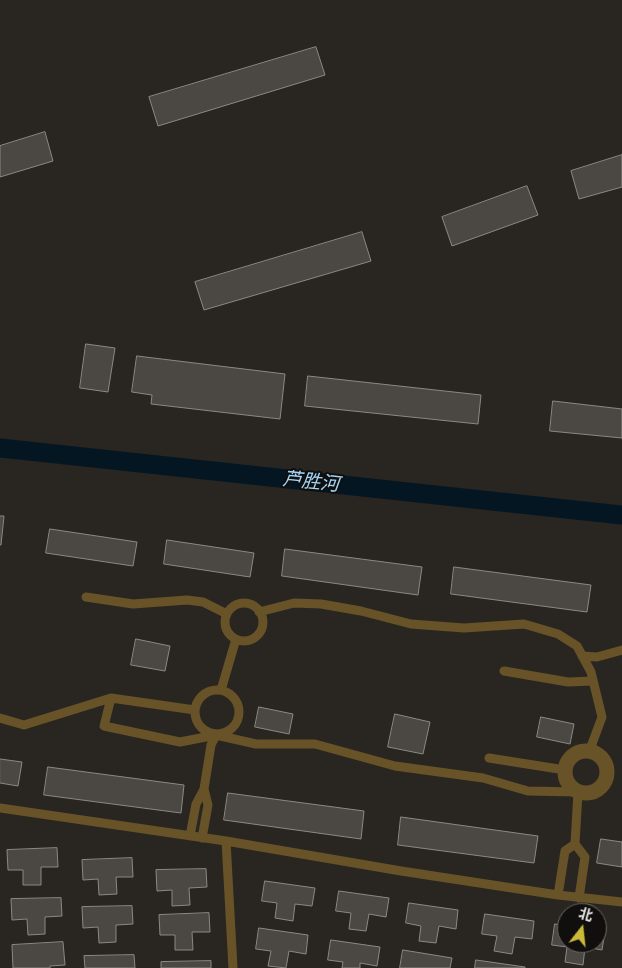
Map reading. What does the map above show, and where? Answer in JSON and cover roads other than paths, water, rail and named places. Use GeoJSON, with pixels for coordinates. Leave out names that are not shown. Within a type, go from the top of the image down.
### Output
{"type":"FeatureCollection","features":[{"type":"Feature","properties":{"kind":"street"},"geometry":{"type":"LineString","coordinates":[[583,752],[590,752],[601,759],[606,771],[606,778],[598,789],[592,792],[578,792],[568,783],[565,770],[571,758],[583,752]]}},
{"type":"Feature","properties":{"kind":"lane"},"geometry":{"type":"LineString","coordinates":[[86,596],[133,604],[187,600],[203,602],[227,614]]}},
{"type":"Feature","properties":{"kind":"lane"},"geometry":{"type":"LineString","coordinates":[[242,603],[249,604],[259,612],[262,624],[258,634],[248,640],[236,639],[231,636],[225,626],[227,614],[236,605],[242,603]]}},
{"type":"Feature","properties":{"kind":"lane"},"geometry":{"type":"LineString","coordinates":[[259,612],[294,603],[321,604],[361,611],[411,624],[464,628],[524,624],[558,634],[577,646],[591,672],[602,717],[590,752]]}},
{"type":"Feature","properties":{"kind":"lane"},"geometry":{"type":"LineString","coordinates":[[221,690],[236,639]]}},
{"type":"Feature","properties":{"kind":"lane"},"geometry":{"type":"LineString","coordinates":[[582,656],[596,657],[622,650]]}},
{"type":"Feature","properties":{"kind":"lane"},"geometry":{"type":"LineString","coordinates":[[504,671],[568,682],[593,681]]}},
{"type":"Feature","properties":{"kind":"lane"},"geometry":{"type":"LineString","coordinates":[[111,698],[104,726],[180,742],[216,735],[224,734],[236,726],[240,711],[234,698],[221,690],[214,690],[201,697],[195,710],[195,717],[203,729],[216,735],[256,744],[315,744],[395,766],[483,778],[528,791],[578,792],[575,844],[585,857],[579,898]]}},
{"type":"Feature","properties":{"kind":"lane"},"geometry":{"type":"LineString","coordinates":[[0,718],[24,725],[111,698],[195,710]]}},
{"type":"Feature","properties":{"kind":"lane"},"geometry":{"type":"LineString","coordinates":[[190,836],[196,804],[204,789],[211,745],[216,735]]}},
{"type":"Feature","properties":{"kind":"lane"},"geometry":{"type":"LineString","coordinates":[[489,758],[565,770]]}},
{"type":"Feature","properties":{"kind":"lane"},"geometry":{"type":"LineString","coordinates":[[202,838],[208,805],[204,789]]}},
{"type":"Feature","properties":{"kind":"lane"},"geometry":{"type":"LineString","coordinates":[[0,808],[226,841],[401,871],[558,895],[622,902]]}},
{"type":"Feature","properties":{"kind":"lane"},"geometry":{"type":"LineString","coordinates":[[226,841],[233,968]]}},
{"type":"Feature","properties":{"kind":"lane"},"geometry":{"type":"LineString","coordinates":[[558,895],[565,851],[575,844]]}},
{"type":"Feature","properties":{"kind":"waterway","name":"芦胜河"},"geometry":{"type":"LineString","coordinates":[[0,448],[622,515]]}}]}
